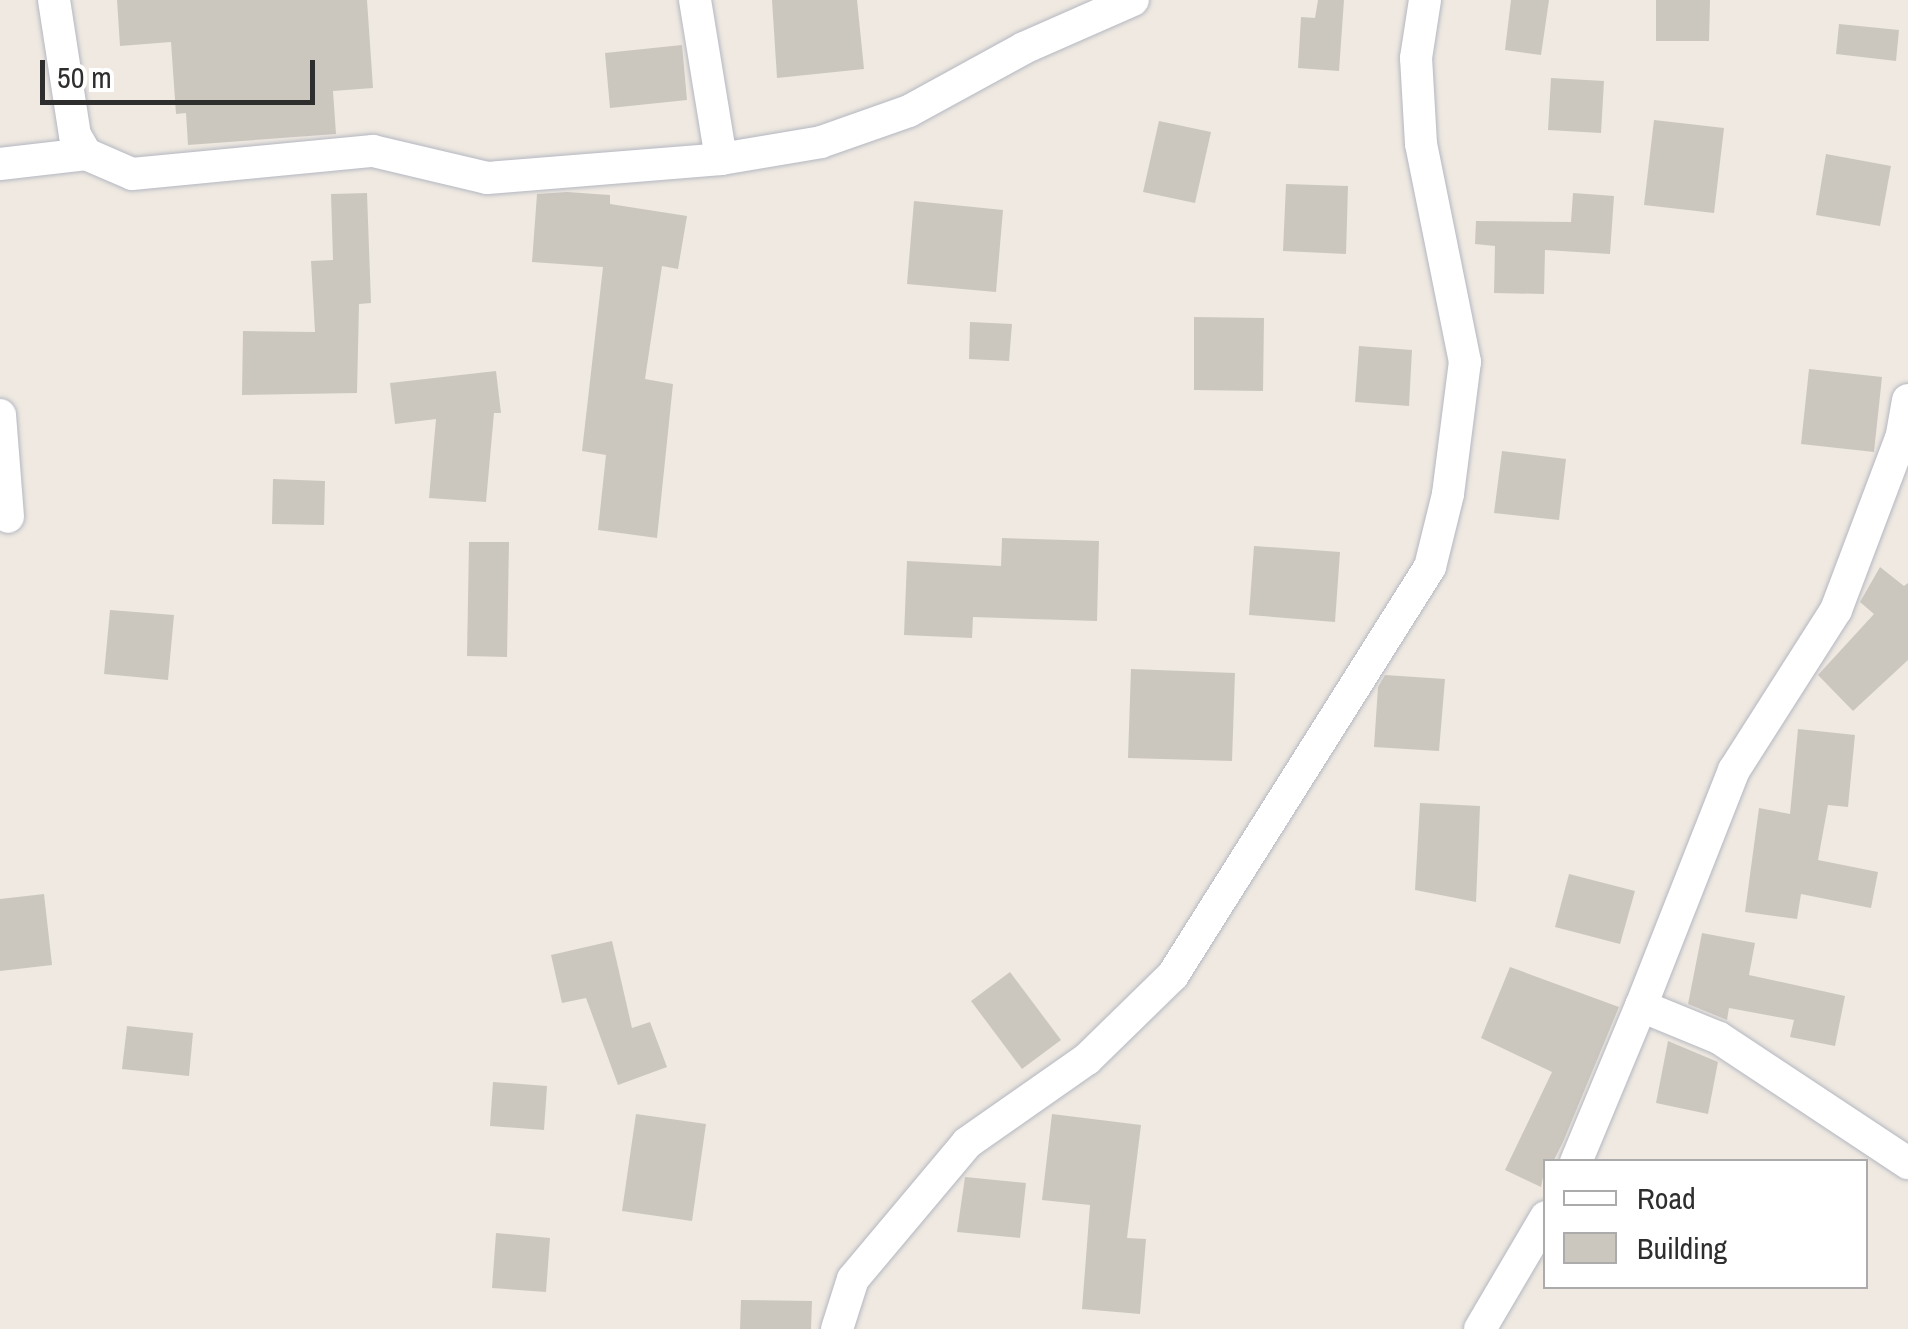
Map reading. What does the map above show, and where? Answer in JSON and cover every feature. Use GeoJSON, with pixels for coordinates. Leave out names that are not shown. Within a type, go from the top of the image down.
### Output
{"type":"FeatureCollection","features":[{"type":"Feature","properties":{"kind":"street"},"geometry":{"type":"LineString","coordinates":[[54,0],[75,135],[86,154]]}},
{"type":"Feature","properties":{"kind":"street"},"geometry":{"type":"LineString","coordinates":[[694,0],[721,159]]}},
{"type":"Feature","properties":{"kind":"street"},"geometry":{"type":"LineString","coordinates":[[0,164],[86,154],[132,174],[373,152],[487,178],[721,159],[822,142],[909,112],[1024,48],[1133,0]]}},
{"type":"Feature","properties":{"kind":"street"},"geometry":{"type":"LineString","coordinates":[[837,1329],[852,1279],[967,1143],[1087,1059],[1173,975],[1430,567],[1448,494],[1464,362],[1421,144],[1416,58],[1425,0]]}},
{"type":"Feature","properties":{"kind":"street"},"geometry":{"type":"LineString","coordinates":[[1577,1159],[1734,770],[1836,610],[1901,438],[1908,400]]}},
{"type":"Feature","properties":{"kind":"street"},"geometry":{"type":"LineString","coordinates":[[0,416],[8,517]]}},
{"type":"Feature","properties":{"kind":"street"},"geometry":{"type":"LineString","coordinates":[[1640,1006],[1720,1038],[1908,1164]]}},
{"type":"Feature","properties":{"kind":"street"},"geometry":{"type":"LineString","coordinates":[[1480,1329],[1543,1222]]}},
{"type":"Feature","properties":{"kind":"building"},"geometry":{"type":"Polygon","coordinates":[[[117,0],[367,0],[373,88],[333,91],[336,134],[188,145],[186,113],[176,114],[171,42],[120,46],[117,0]]]}},
{"type":"Feature","properties":{"kind":"building"},"geometry":{"type":"Polygon","coordinates":[[[772,0],[857,0],[864,69],[777,78],[772,0]]]}},
{"type":"Feature","properties":{"kind":"building"},"geometry":{"type":"Polygon","coordinates":[[[1318,0],[1344,0],[1339,71],[1298,68],[1301,17],[1315,18],[1318,0]]]}},
{"type":"Feature","properties":{"kind":"building"},"geometry":{"type":"Polygon","coordinates":[[[1511,0],[1549,0],[1541,55],[1505,50],[1511,0]]]}},
{"type":"Feature","properties":{"kind":"building"},"geometry":{"type":"Polygon","coordinates":[[[1656,0],[1710,0],[1709,41],[1656,41],[1656,0]]]}},
{"type":"Feature","properties":{"kind":"building"},"geometry":{"type":"Polygon","coordinates":[[[1839,24],[1899,30],[1896,61],[1836,54],[1839,24]]]}},
{"type":"Feature","properties":{"kind":"building"},"geometry":{"type":"Polygon","coordinates":[[[682,45],[687,100],[610,108],[605,53],[682,45]]]}},
{"type":"Feature","properties":{"kind":"building"},"geometry":{"type":"Polygon","coordinates":[[[1551,78],[1604,81],[1601,133],[1548,130],[1551,78]]]}},
{"type":"Feature","properties":{"kind":"building"},"geometry":{"type":"Polygon","coordinates":[[[1654,120],[1724,128],[1714,213],[1644,205],[1654,120]]]}},
{"type":"Feature","properties":{"kind":"building"},"geometry":{"type":"Polygon","coordinates":[[[1159,121],[1211,132],[1195,203],[1143,192],[1159,121]]]}},
{"type":"Feature","properties":{"kind":"building"},"geometry":{"type":"Polygon","coordinates":[[[1826,154],[1891,166],[1880,226],[1816,215],[1826,154]]]}},
{"type":"Feature","properties":{"kind":"building"},"geometry":{"type":"Polygon","coordinates":[[[1286,184],[1348,186],[1346,254],[1283,251],[1286,184]]]}},
{"type":"Feature","properties":{"kind":"building"},"geometry":{"type":"Polygon","coordinates":[[[367,193],[371,303],[359,304],[357,393],[242,395],[243,331],[315,332],[311,261],[333,260],[331,194],[367,193]]]}},
{"type":"Feature","properties":{"kind":"building"},"geometry":{"type":"Polygon","coordinates":[[[1573,193],[1614,196],[1610,254],[1545,250],[1544,294],[1494,293],[1495,246],[1475,244],[1476,221],[1571,222],[1573,193]]]}},
{"type":"Feature","properties":{"kind":"building"},"geometry":{"type":"Polygon","coordinates":[[[537,194],[610,195],[610,204],[687,216],[678,269],[662,266],[645,379],[673,384],[657,538],[598,530],[606,455],[582,451],[603,267],[532,262],[537,194]]]}},
{"type":"Feature","properties":{"kind":"building"},"geometry":{"type":"Polygon","coordinates":[[[914,201],[1003,210],[996,292],[907,284],[914,201]]]}},
{"type":"Feature","properties":{"kind":"building"},"geometry":{"type":"Polygon","coordinates":[[[1194,317],[1264,318],[1263,391],[1194,390],[1194,317]]]}},
{"type":"Feature","properties":{"kind":"building"},"geometry":{"type":"Polygon","coordinates":[[[970,322],[1012,324],[1009,361],[969,359],[970,322]]]}},
{"type":"Feature","properties":{"kind":"building"},"geometry":{"type":"Polygon","coordinates":[[[1359,346],[1412,350],[1409,406],[1355,402],[1359,346]]]}},
{"type":"Feature","properties":{"kind":"building"},"geometry":{"type":"Polygon","coordinates":[[[1809,369],[1882,377],[1874,452],[1801,444],[1809,369]]]}},
{"type":"Feature","properties":{"kind":"building"},"geometry":{"type":"Polygon","coordinates":[[[496,371],[501,413],[494,413],[486,502],[429,498],[436,419],[395,424],[390,383],[496,371]]]}},
{"type":"Feature","properties":{"kind":"building"},"geometry":{"type":"Polygon","coordinates":[[[1502,451],[1566,459],[1559,520],[1494,513],[1502,451]]]}},
{"type":"Feature","properties":{"kind":"building"},"geometry":{"type":"Polygon","coordinates":[[[273,479],[325,481],[324,525],[272,524],[273,479]]]}},
{"type":"Feature","properties":{"kind":"building"},"geometry":{"type":"Polygon","coordinates":[[[1002,538],[1099,541],[1097,621],[973,617],[972,638],[904,635],[907,561],[1001,566],[1002,538]]]}},
{"type":"Feature","properties":{"kind":"building"},"geometry":{"type":"Polygon","coordinates":[[[469,542],[509,542],[507,657],[467,656],[469,542]]]}},
{"type":"Feature","properties":{"kind":"building"},"geometry":{"type":"Polygon","coordinates":[[[1254,546],[1340,552],[1335,622],[1249,615],[1254,546]]]}},
{"type":"Feature","properties":{"kind":"building"},"geometry":{"type":"Polygon","coordinates":[[[1880,567],[1904,586],[1908,583],[1908,660],[1853,711],[1818,675],[1874,614],[1860,602],[1880,567]]]}},
{"type":"Feature","properties":{"kind":"building"},"geometry":{"type":"Polygon","coordinates":[[[110,610],[174,615],[168,680],[104,674],[110,610]]]}},
{"type":"Feature","properties":{"kind":"building"},"geometry":{"type":"Polygon","coordinates":[[[1131,669],[1235,673],[1232,761],[1128,758],[1131,669]]]}},
{"type":"Feature","properties":{"kind":"building"},"geometry":{"type":"Polygon","coordinates":[[[1385,675],[1445,679],[1439,751],[1374,747],[1378,687],[1385,675]]]}},
{"type":"Feature","properties":{"kind":"building"},"geometry":{"type":"Polygon","coordinates":[[[1798,729],[1855,735],[1848,807],[1828,805],[1818,860],[1878,872],[1871,908],[1801,894],[1797,919],[1745,912],[1759,808],[1790,814],[1798,729]]]}},
{"type":"Feature","properties":{"kind":"building"},"geometry":{"type":"Polygon","coordinates":[[[1420,803],[1480,806],[1476,902],[1415,890],[1420,803]]]}},
{"type":"Feature","properties":{"kind":"building"},"geometry":{"type":"Polygon","coordinates":[[[1569,874],[1635,891],[1620,944],[1555,927],[1569,874]]]}},
{"type":"Feature","properties":{"kind":"building"},"geometry":{"type":"Polygon","coordinates":[[[44,894],[52,965],[0,971],[0,899],[44,894]]]}},
{"type":"Feature","properties":{"kind":"building"},"geometry":{"type":"Polygon","coordinates":[[[1702,933],[1755,943],[1749,975],[1845,996],[1835,1046],[1790,1037],[1794,1020],[1729,1008],[1727,1020],[1688,1004],[1702,933]]]}},
{"type":"Feature","properties":{"kind":"building"},"geometry":{"type":"Polygon","coordinates":[[[612,941],[632,1028],[650,1022],[667,1067],[618,1085],[586,998],[562,1003],[551,955],[612,941]]]}},
{"type":"Feature","properties":{"kind":"building"},"geometry":{"type":"Polygon","coordinates":[[[1510,967],[1619,1007],[1554,1159],[1543,1159],[1541,1187],[1505,1170],[1552,1072],[1481,1038],[1510,967]]]}},
{"type":"Feature","properties":{"kind":"building"},"geometry":{"type":"Polygon","coordinates":[[[1010,972],[1061,1040],[1022,1069],[971,1001],[1010,972]]]}},
{"type":"Feature","properties":{"kind":"building"},"geometry":{"type":"Polygon","coordinates":[[[127,1026],[193,1033],[189,1076],[122,1069],[127,1026]]]}},
{"type":"Feature","properties":{"kind":"building"},"geometry":{"type":"Polygon","coordinates":[[[1668,1041],[1718,1062],[1708,1114],[1656,1103],[1668,1041]]]}},
{"type":"Feature","properties":{"kind":"building"},"geometry":{"type":"Polygon","coordinates":[[[493,1082],[547,1086],[544,1130],[490,1126],[493,1082]]]}},
{"type":"Feature","properties":{"kind":"building"},"geometry":{"type":"Polygon","coordinates":[[[636,1114],[706,1124],[692,1221],[622,1211],[636,1114]]]}},
{"type":"Feature","properties":{"kind":"building"},"geometry":{"type":"Polygon","coordinates":[[[1052,1114],[1141,1125],[1127,1238],[1146,1239],[1140,1314],[1082,1309],[1090,1205],[1042,1200],[1052,1114]]]}},
{"type":"Feature","properties":{"kind":"building"},"geometry":{"type":"Polygon","coordinates":[[[965,1177],[1026,1183],[1020,1238],[957,1232],[965,1177]]]}},
{"type":"Feature","properties":{"kind":"building"},"geometry":{"type":"Polygon","coordinates":[[[496,1233],[550,1238],[546,1292],[492,1288],[496,1233]]]}},
{"type":"Feature","properties":{"kind":"building"},"geometry":{"type":"Polygon","coordinates":[[[741,1300],[812,1301],[811,1329],[740,1329],[741,1300]]]}}]}
